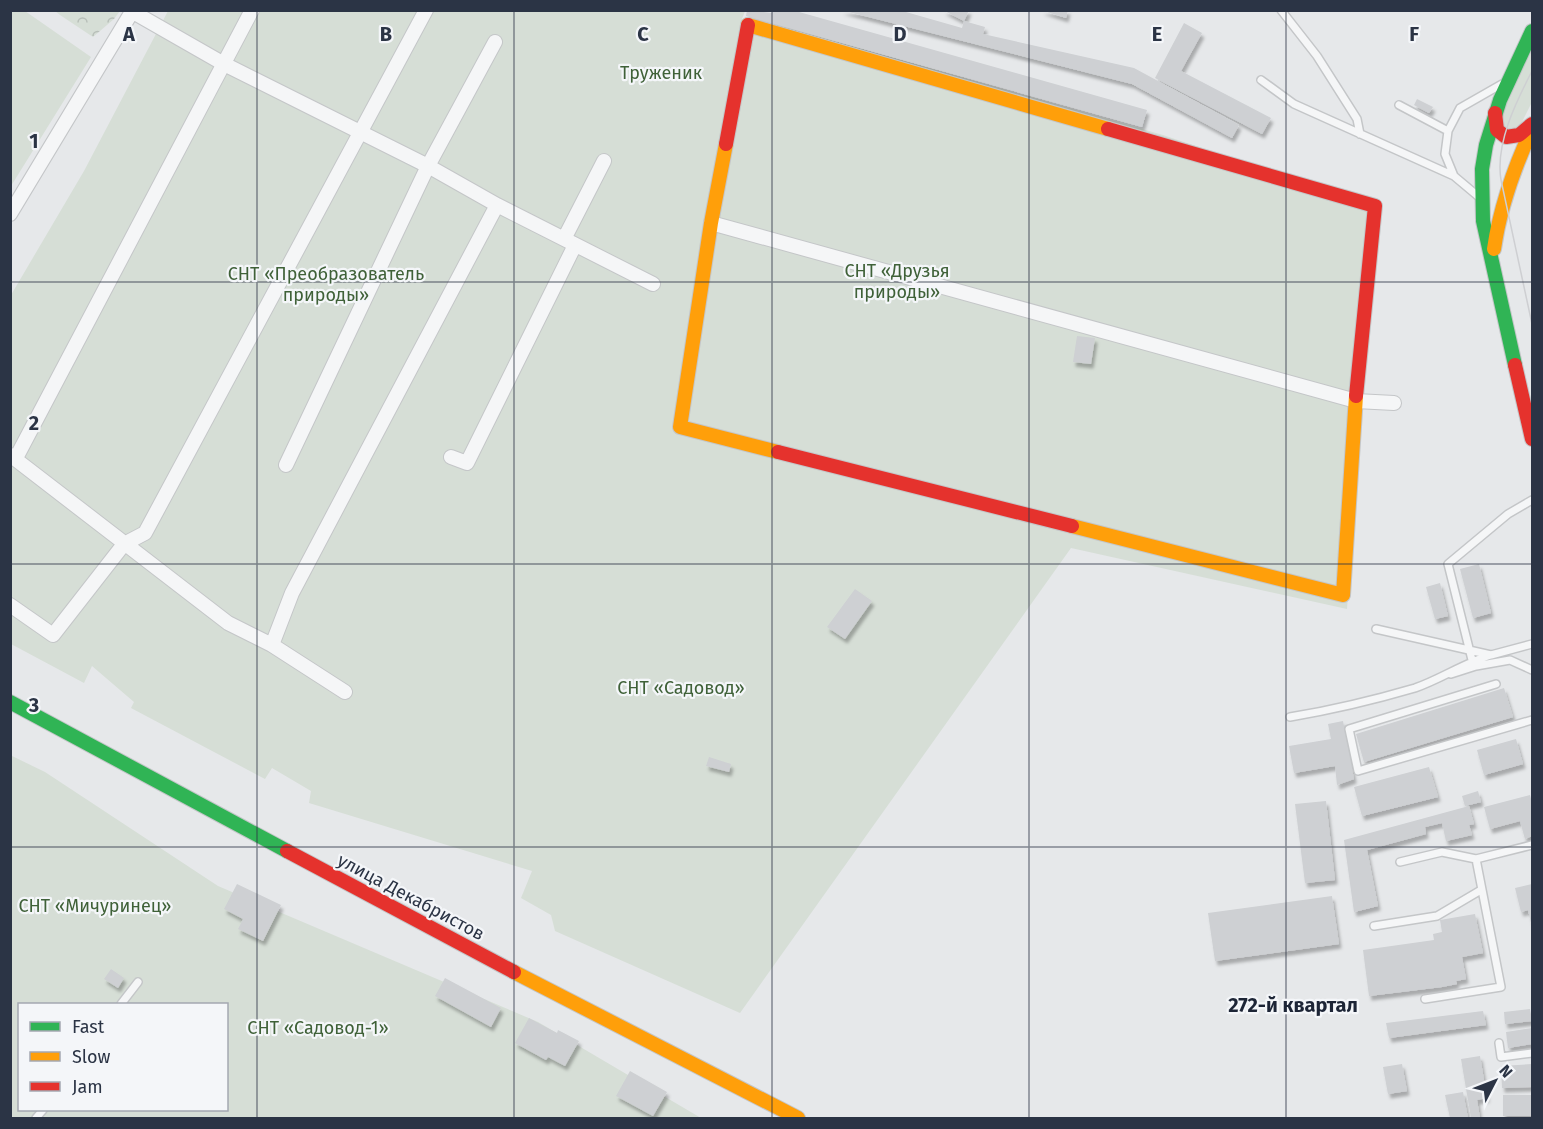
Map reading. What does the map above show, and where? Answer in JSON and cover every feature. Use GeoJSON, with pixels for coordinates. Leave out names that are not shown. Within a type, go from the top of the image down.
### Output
{"type":"FeatureCollection","features":[{"type":"Feature","properties":{"kind":"street"},"geometry":{"type":"LineString","coordinates":[[252,10],[13,457],[228,623],[272,645],[345,692]]}},
{"type":"Feature","properties":{"kind":"street"},"geometry":{"type":"LineString","coordinates":[[10,605],[53,635],[124,544],[145,533],[426,10]]}},
{"type":"Feature","properties":{"kind":"street"},"geometry":{"type":"LineString","coordinates":[[10,214],[133,11],[224,64],[428,166],[497,205],[653,284]]}},
{"type":"Feature","properties":{"kind":"street"},"geometry":{"type":"LineString","coordinates":[[748,25],[1376,206],[1356,400],[1342,595],[680,427],[711,223],[748,25]]}},
{"type":"Feature","properties":{"kind":"street"},"geometry":{"type":"LineString","coordinates":[[1533,31],[1506,81],[1495,111],[1483,156],[1480,199],[1483,221],[1533,439]]}},
{"type":"Feature","properties":{"kind":"street"},"geometry":{"type":"LineString","coordinates":[[286,465],[428,166],[495,42]]}},
{"type":"Feature","properties":{"kind":"street"},"geometry":{"type":"LineString","coordinates":[[1495,111],[1495,125],[1506,137],[1519,136],[1533,123]]}},
{"type":"Feature","properties":{"kind":"street"},"geometry":{"type":"LineString","coordinates":[[1493,260],[1499,214],[1516,165],[1533,129]]}},
{"type":"Feature","properties":{"kind":"street"},"geometry":{"type":"LineString","coordinates":[[452,457],[467,463],[604,161]]}},
{"type":"Feature","properties":{"kind":"street"},"geometry":{"type":"LineString","coordinates":[[272,645],[292,593],[497,205]]}},
{"type":"Feature","properties":{"kind":"street"},"geometry":{"type":"LineString","coordinates":[[711,223],[1356,400],[1394,403]]}},
{"type":"Feature","properties":{"kind":"street","name":"улица Декабристов"},"geometry":{"type":"LineString","coordinates":[[10,702],[443,935],[798,1119]]}},
{"type":"Feature","properties":{"kind":"lane"},"geometry":{"type":"LineString","coordinates":[[1281,10],[1317,56],[1357,119],[1360,134]]}},
{"type":"Feature","properties":{"kind":"lane"},"geometry":{"type":"LineString","coordinates":[[1261,80],[1294,104],[1454,176],[1480,199]]}},
{"type":"Feature","properties":{"kind":"lane"},"geometry":{"type":"LineString","coordinates":[[1454,176],[1445,154],[1448,131],[1460,108],[1506,81]]}},
{"type":"Feature","properties":{"kind":"lane"},"geometry":{"type":"LineString","coordinates":[[1399,105],[1448,131]]}},
{"type":"Feature","properties":{"kind":"lane"},"geometry":{"type":"LineString","coordinates":[[1472,660],[1448,564],[1508,514],[1533,500]]}},
{"type":"Feature","properties":{"kind":"lane"},"geometry":{"type":"LineString","coordinates":[[1376,629],[1491,655]]}},
{"type":"Feature","properties":{"kind":"lane"},"geometry":{"type":"LineString","coordinates":[[1290,717],[1328,711],[1417,687],[1472,660],[1533,644]]}},
{"type":"Feature","properties":{"kind":"lane"},"geometry":{"type":"LineString","coordinates":[[1431,681],[1476,666],[1510,660],[1533,670]]}},
{"type":"Feature","properties":{"kind":"lane"},"geometry":{"type":"LineString","coordinates":[[1496,684],[1349,729],[1359,771],[1533,720]]}},
{"type":"Feature","properties":{"kind":"lane"},"geometry":{"type":"LineString","coordinates":[[1400,862],[1442,852],[1476,859],[1533,845]]}},
{"type":"Feature","properties":{"kind":"lane"},"geometry":{"type":"LineString","coordinates":[[1425,999],[1501,987],[1476,859]]}},
{"type":"Feature","properties":{"kind":"lane"},"geometry":{"type":"LineString","coordinates":[[1374,926],[1437,916],[1481,890]]}},
{"type":"Feature","properties":{"kind":"lane"},"geometry":{"type":"LineString","coordinates":[[122,1003],[138,982]]}},
{"type":"Feature","properties":{"kind":"lane"},"geometry":{"type":"LineString","coordinates":[[1498,1043],[1501,1056],[1533,1053]]}},
{"type":"Feature","properties":{"kind":"green space"},"geometry":{"type":"Polygon","coordinates":[[[11,10],[25,11],[91,57],[11,186],[11,10]]]}},
{"type":"Feature","properties":{"kind":"green space"},"geometry":{"type":"Polygon","coordinates":[[[55,11],[120,11],[93,37],[55,11]]]}},
{"type":"Feature","properties":{"kind":"green space"},"geometry":{"type":"Polygon","coordinates":[[[168,11],[745,11],[742,19],[789,28],[1163,135],[1375,206],[1347,609],[1071,548],[740,1013],[555,931],[551,915],[521,898],[532,871],[309,803],[311,791],[272,768],[265,779],[131,708],[134,702],[92,666],[84,683],[11,644],[11,295],[84,171],[168,11]]]}},
{"type":"Feature","properties":{"kind":"green space"},"geometry":{"type":"Polygon","coordinates":[[[1532,48],[1532,102],[1517,132],[1504,130],[1500,110],[1532,48]]]}},
{"type":"Feature","properties":{"kind":"green space","name":"СНТ «Садовод-1»"},"geometry":{"type":"Polygon","coordinates":[[[10,755],[45,772],[218,886],[538,1022],[701,1118],[11,1118],[10,755]]]}},
{"type":"Feature","properties":{"kind":"building"},"geometry":{"type":"Polygon","coordinates":[[[747,10],[772,13],[772,10],[792,10],[1147,110],[1142,127],[746,16],[747,10]]]}},
{"type":"Feature","properties":{"kind":"building"},"geometry":{"type":"Polygon","coordinates":[[[841,10],[899,10],[962,28],[964,21],[985,27],[983,34],[1134,68],[1239,125],[1232,138],[1132,84],[841,10]]]}},
{"type":"Feature","properties":{"kind":"building"},"geometry":{"type":"Polygon","coordinates":[[[943,10],[969,10],[964,21],[943,10]]]}},
{"type":"Feature","properties":{"kind":"building"},"geometry":{"type":"Polygon","coordinates":[[[1041,10],[1068,10],[1066,18],[1041,10]]]}},
{"type":"Feature","properties":{"kind":"building"},"geometry":{"type":"Polygon","coordinates":[[[1184,23],[1202,33],[1181,71],[1271,118],[1262,134],[1155,78],[1184,23]]]}},
{"type":"Feature","properties":{"kind":"building"},"geometry":{"type":"Polygon","coordinates":[[[1417,99],[1433,107],[1429,113],[1414,105],[1417,99]]]}},
{"type":"Feature","properties":{"kind":"building"},"geometry":{"type":"Polygon","coordinates":[[[1077,336],[1095,338],[1091,364],[1073,362],[1077,336]]]}},
{"type":"Feature","properties":{"kind":"building"},"geometry":{"type":"Polygon","coordinates":[[[1479,564],[1491,613],[1473,618],[1460,569],[1479,564]]]}},
{"type":"Feature","properties":{"kind":"building"},"geometry":{"type":"Polygon","coordinates":[[[1440,583],[1448,616],[1435,619],[1426,587],[1440,583]]]}},
{"type":"Feature","properties":{"kind":"building"},"geometry":{"type":"Polygon","coordinates":[[[855,589],[872,601],[845,639],[827,627],[855,589]]]}},
{"type":"Feature","properties":{"kind":"building"},"geometry":{"type":"Polygon","coordinates":[[[1504,688],[1513,717],[1364,762],[1356,734],[1504,688]]]}},
{"type":"Feature","properties":{"kind":"building"},"geometry":{"type":"Polygon","coordinates":[[[1343,721],[1354,779],[1337,785],[1335,766],[1294,773],[1289,746],[1331,739],[1328,724],[1343,721]]]}},
{"type":"Feature","properties":{"kind":"building"},"geometry":{"type":"Polygon","coordinates":[[[1516,739],[1523,764],[1484,775],[1477,750],[1516,739]]]}},
{"type":"Feature","properties":{"kind":"building"},"geometry":{"type":"Polygon","coordinates":[[[709,757],[731,764],[729,772],[706,766],[709,757]]]}},
{"type":"Feature","properties":{"kind":"building"},"geometry":{"type":"Polygon","coordinates":[[[1429,767],[1438,797],[1362,816],[1354,787],[1429,767]]]}},
{"type":"Feature","properties":{"kind":"building"},"geometry":{"type":"Polygon","coordinates":[[[1478,791],[1481,802],[1465,806],[1462,796],[1478,791]]]}},
{"type":"Feature","properties":{"kind":"building"},"geometry":{"type":"Polygon","coordinates":[[[1530,795],[1532,836],[1525,839],[1520,821],[1490,829],[1484,807],[1530,795]]]}},
{"type":"Feature","properties":{"kind":"building"},"geometry":{"type":"Polygon","coordinates":[[[1326,801],[1335,880],[1305,883],[1295,804],[1326,801]]]}},
{"type":"Feature","properties":{"kind":"building"},"geometry":{"type":"Polygon","coordinates":[[[1469,806],[1474,824],[1469,825],[1472,835],[1446,841],[1442,823],[1425,827],[1426,834],[1367,850],[1378,906],[1354,912],[1344,840],[1469,806]]]}},
{"type":"Feature","properties":{"kind":"building"},"geometry":{"type":"Polygon","coordinates":[[[237,884],[281,905],[263,941],[238,929],[243,919],[224,909],[237,884]]]}},
{"type":"Feature","properties":{"kind":"building"},"geometry":{"type":"Polygon","coordinates":[[[1532,884],[1532,927],[1528,910],[1521,912],[1515,888],[1532,884]]]}},
{"type":"Feature","properties":{"kind":"building"},"geometry":{"type":"Polygon","coordinates":[[[1332,896],[1339,944],[1215,961],[1208,913],[1332,896]]]}},
{"type":"Feature","properties":{"kind":"building"},"geometry":{"type":"Polygon","coordinates":[[[1475,914],[1483,953],[1462,957],[1466,979],[1456,981],[1457,984],[1442,987],[1369,996],[1363,950],[1434,940],[1433,934],[1442,932],[1440,920],[1475,914]]]}},
{"type":"Feature","properties":{"kind":"building"},"geometry":{"type":"Polygon","coordinates":[[[111,969],[124,978],[118,988],[104,979],[111,969]]]}},
{"type":"Feature","properties":{"kind":"building"},"geometry":{"type":"Polygon","coordinates":[[[445,978],[501,1008],[491,1027],[435,996],[445,978]]]}},
{"type":"Feature","properties":{"kind":"building"},"geometry":{"type":"Polygon","coordinates":[[[1530,1009],[1532,1021],[1505,1024],[1504,1012],[1530,1009]]]}},
{"type":"Feature","properties":{"kind":"building"},"geometry":{"type":"Polygon","coordinates":[[[1483,1011],[1486,1025],[1389,1038],[1386,1023],[1483,1011]]]}},
{"type":"Feature","properties":{"kind":"building"},"geometry":{"type":"Polygon","coordinates":[[[529,1018],[557,1033],[558,1030],[579,1041],[565,1066],[548,1057],[546,1060],[515,1043],[529,1018]]]}},
{"type":"Feature","properties":{"kind":"building"},"geometry":{"type":"Polygon","coordinates":[[[1532,1028],[1532,1044],[1508,1048],[1506,1032],[1532,1028]]]}},
{"type":"Feature","properties":{"kind":"building"},"geometry":{"type":"Polygon","coordinates":[[[1480,1056],[1487,1098],[1477,1100],[1480,1118],[1471,1118],[1461,1059],[1480,1056]]]}},
{"type":"Feature","properties":{"kind":"building"},"geometry":{"type":"Polygon","coordinates":[[[1402,1064],[1407,1091],[1388,1094],[1383,1067],[1402,1064]]]}},
{"type":"Feature","properties":{"kind":"building"},"geometry":{"type":"Polygon","coordinates":[[[1532,1064],[1532,1087],[1502,1088],[1501,1066],[1532,1064]]]}},
{"type":"Feature","properties":{"kind":"building"},"geometry":{"type":"Polygon","coordinates":[[[630,1071],[667,1092],[653,1116],[616,1096],[630,1071]]]}},
{"type":"Feature","properties":{"kind":"building"},"geometry":{"type":"Polygon","coordinates":[[[1463,1092],[1468,1118],[1450,1118],[1445,1095],[1463,1092]]]}},
{"type":"Feature","properties":{"kind":"building"},"geometry":{"type":"Polygon","coordinates":[[[1503,1095],[1532,1095],[1532,1116],[1503,1116],[1503,1095]]]}},
{"type":"Feature","properties":{"kind":"tram line"},"geometry":{"type":"LineString","coordinates":[[1532,71],[1508,124],[1500,166],[1532,324]]}},
{"type":"Feature","properties":{"kind":"traffic: fast"},"geometry":{"type":"LineString","coordinates":[[1515,365],[1483,221],[1482,169],[1486,145],[1500,100],[1532,31]]}},
{"type":"Feature","properties":{"kind":"traffic: fast"},"geometry":{"type":"LineString","coordinates":[[10,702],[287,851]]}},
{"type":"Feature","properties":{"kind":"traffic: slow"},"geometry":{"type":"LineString","coordinates":[[748,25],[1108,129]]}},
{"type":"Feature","properties":{"kind":"traffic: slow"},"geometry":{"type":"LineString","coordinates":[[1494,249],[1508,188],[1532,129]]}},
{"type":"Feature","properties":{"kind":"traffic: slow"},"geometry":{"type":"LineString","coordinates":[[726,144],[711,223],[680,427],[778,452]]}},
{"type":"Feature","properties":{"kind":"traffic: slow"},"geometry":{"type":"LineString","coordinates":[[1072,526],[1343,595],[1356,396]]}},
{"type":"Feature","properties":{"kind":"traffic: slow"},"geometry":{"type":"LineString","coordinates":[[514,972],[798,1118]]}},
{"type":"Feature","properties":{"kind":"traffic: jam"},"geometry":{"type":"LineString","coordinates":[[726,144],[748,25]]}},
{"type":"Feature","properties":{"kind":"traffic: jam"},"geometry":{"type":"LineString","coordinates":[[1495,113],[1497,130],[1506,137],[1519,135],[1532,124]]}},
{"type":"Feature","properties":{"kind":"traffic: jam"},"geometry":{"type":"LineString","coordinates":[[1108,129],[1375,206],[1356,396]]}},
{"type":"Feature","properties":{"kind":"traffic: jam"},"geometry":{"type":"LineString","coordinates":[[1515,365],[1532,439]]}},
{"type":"Feature","properties":{"kind":"traffic: jam"},"geometry":{"type":"LineString","coordinates":[[778,452],[1072,526]]}},
{"type":"Feature","properties":{"kind":"traffic: jam"},"geometry":{"type":"LineString","coordinates":[[287,851],[514,972]]}},
{"type":"Feature","properties":{"kind":"district","name":"272-й квартал"},"geometry":{"type":"Point","coordinates":[1293,1005]}},
{"type":"Feature","properties":{"kind":"park label","name":"Труженик"},"geometry":{"type":"Point","coordinates":[661,73]}},
{"type":"Feature","properties":{"kind":"park label","name":"СНТ «Друзья природы»"},"geometry":{"type":"Point","coordinates":[897,281]}},
{"type":"Feature","properties":{"kind":"park label","name":"СНТ «Преобразователь природы»"},"geometry":{"type":"Point","coordinates":[326,284]}},
{"type":"Feature","properties":{"kind":"park label","name":"СНТ «Садовод»"},"geometry":{"type":"Point","coordinates":[681,688]}},
{"type":"Feature","properties":{"kind":"park label","name":"СНТ «Мичуринец»"},"geometry":{"type":"Point","coordinates":[95,906]}}]}
